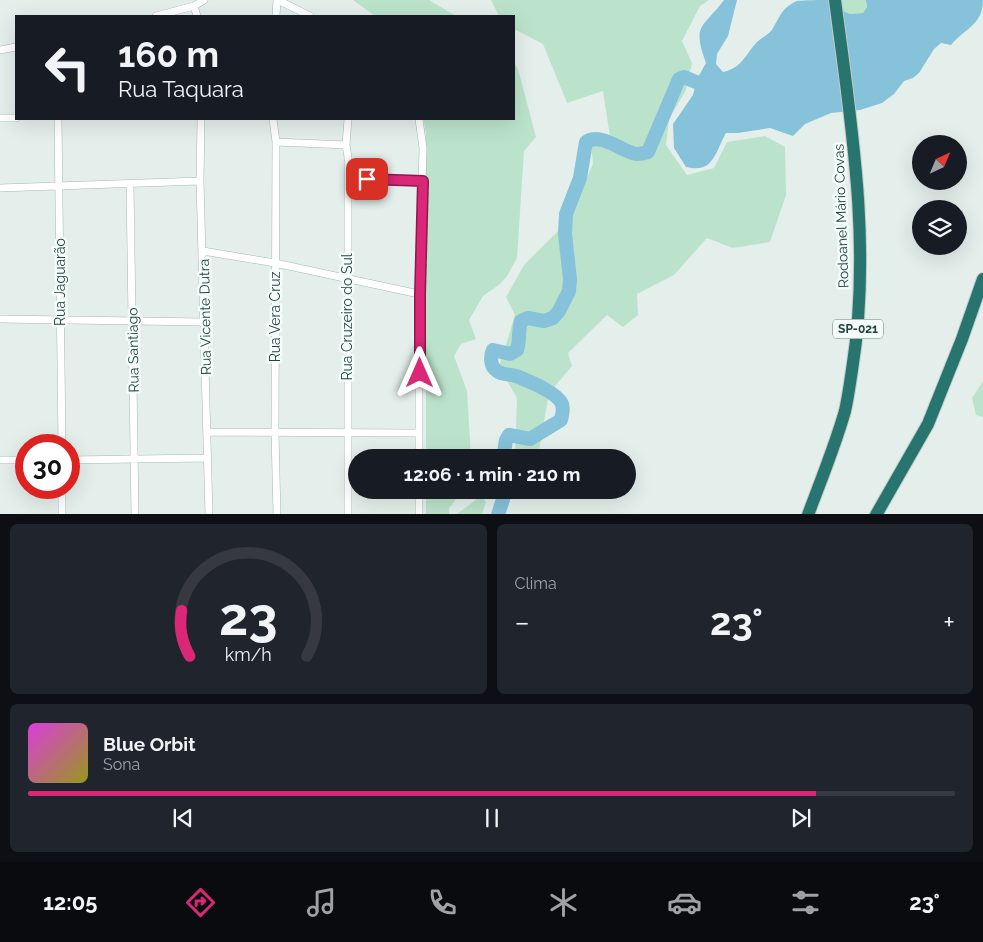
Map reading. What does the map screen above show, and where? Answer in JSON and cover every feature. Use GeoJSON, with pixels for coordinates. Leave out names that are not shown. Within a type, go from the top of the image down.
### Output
{"type":"FeatureCollection","features":[{"type":"Feature","properties":{"kind":"highway","name":"Rodoanel Mário Covas"},"geometry":{"type":"LineString","coordinates":[[808,514],[845,410],[857,337],[861,270],[853,136],[835,0]]}},
{"type":"Feature","properties":{"kind":"highway"},"geometry":{"type":"LineString","coordinates":[[876,514],[928,424],[962,339],[983,279]]}},
{"type":"Feature","properties":{"kind":"street"},"geometry":{"type":"LineString","coordinates":[[160,15],[194,6],[204,0]]}},
{"type":"Feature","properties":{"kind":"street"},"geometry":{"type":"LineString","coordinates":[[276,15],[277,0],[308,15]]}},
{"type":"Feature","properties":{"kind":"street"},"geometry":{"type":"LineString","coordinates":[[194,6],[197,15]]}},
{"type":"Feature","properties":{"kind":"street"},"geometry":{"type":"LineString","coordinates":[[0,50],[15,47]]}},
{"type":"Feature","properties":{"kind":"street"},"geometry":{"type":"LineString","coordinates":[[0,118],[15,118]]}},
{"type":"Feature","properties":{"kind":"street","name":"Rua Jaguarão"},"geometry":{"type":"LineString","coordinates":[[58,120],[62,434]]}},
{"type":"Feature","properties":{"kind":"street","name":"Rua Vicente Dutra"},"geometry":{"type":"LineString","coordinates":[[201,120],[200,181],[209,514]]}},
{"type":"Feature","properties":{"kind":"street","name":"Rua Vera Cruz"},"geometry":{"type":"LineString","coordinates":[[273,120],[276,142],[275,433],[277,514]]}},
{"type":"Feature","properties":{"kind":"street","name":"Rua Cruzeiro do Sul"},"geometry":{"type":"LineString","coordinates":[[348,120],[346,145],[348,157],[348,514]]}},
{"type":"Feature","properties":{"kind":"street"},"geometry":{"type":"LineString","coordinates":[[419,120],[423,148],[423,181],[419,449]]}},
{"type":"Feature","properties":{"kind":"street"},"geometry":{"type":"LineString","coordinates":[[276,142],[346,145]]}},
{"type":"Feature","properties":{"kind":"street"},"geometry":{"type":"LineString","coordinates":[[348,178],[423,181]]}},
{"type":"Feature","properties":{"kind":"street"},"geometry":{"type":"LineString","coordinates":[[0,188],[130,185],[200,181]]}},
{"type":"Feature","properties":{"kind":"street","name":"Rua Santiago"},"geometry":{"type":"LineString","coordinates":[[130,185],[135,514]]}},
{"type":"Feature","properties":{"kind":"street"},"geometry":{"type":"LineString","coordinates":[[203,251],[275,263],[420,294]]}},
{"type":"Feature","properties":{"kind":"street"},"geometry":{"type":"LineString","coordinates":[[0,319],[204,322]]}},
{"type":"Feature","properties":{"kind":"street"},"geometry":{"type":"LineString","coordinates":[[207,432],[419,433]]}},
{"type":"Feature","properties":{"kind":"street"},"geometry":{"type":"LineString","coordinates":[[80,460],[207,458]]}},
{"type":"Feature","properties":{"kind":"street"},"geometry":{"type":"LineString","coordinates":[[0,460],[15,460]]}},
{"type":"Feature","properties":{"kind":"street"},"geometry":{"type":"LineString","coordinates":[[62,499],[62,514]]}},
{"type":"Feature","properties":{"kind":"street"},"geometry":{"type":"LineString","coordinates":[[419,499],[419,514]]}},
{"type":"Feature","properties":{"kind":"green space"},"geometry":{"type":"Polygon","coordinates":[[[353,0],[429,0],[454,15],[374,15],[353,0]]]}},
{"type":"Feature","properties":{"kind":"green space"},"geometry":{"type":"Polygon","coordinates":[[[491,0],[709,0],[700,6],[682,41],[692,63],[686,90],[669,119],[666,145],[687,175],[714,168],[727,142],[765,136],[785,147],[786,195],[770,242],[733,248],[707,238],[674,275],[637,294],[638,315],[623,327],[607,315],[568,353],[572,366],[549,393],[539,449],[515,449],[517,398],[499,367],[515,315],[506,297],[524,265],[567,222],[593,164],[591,145],[610,137],[603,91],[567,103],[543,44],[515,30],[515,15],[498,15],[491,0]]]}},
{"type":"Feature","properties":{"kind":"green space"},"geometry":{"type":"Polygon","coordinates":[[[828,0],[866,0],[867,7],[863,13],[850,14],[829,6],[828,0]]]}},
{"type":"Feature","properties":{"kind":"green space"},"geometry":{"type":"Polygon","coordinates":[[[515,64],[536,137],[524,151],[517,258],[500,284],[483,296],[469,320],[476,339],[461,344],[454,356],[467,391],[471,449],[426,449],[426,132],[423,120],[515,120],[515,64]]]}},
{"type":"Feature","properties":{"kind":"green space"},"geometry":{"type":"Polygon","coordinates":[[[983,381],[983,417],[976,415],[972,398],[983,381]]]}},
{"type":"Feature","properties":{"kind":"green space"},"geometry":{"type":"Polygon","coordinates":[[[426,499],[456,499],[449,509],[449,514],[426,514],[426,499]]]}},
{"type":"Feature","properties":{"kind":"green space"},"geometry":{"type":"Polygon","coordinates":[[[477,499],[484,499],[486,502],[482,514],[457,514],[477,499]]]}},
{"type":"Feature","properties":{"kind":"water"},"geometry":{"type":"Polygon","coordinates":[[[724,0],[737,0],[728,36],[717,54],[716,64],[723,72],[739,64],[757,42],[772,30],[784,10],[797,1],[828,0],[830,6],[850,14],[863,13],[867,7],[866,0],[983,0],[977,21],[951,45],[941,43],[934,49],[919,73],[913,78],[904,81],[894,94],[882,103],[860,110],[831,113],[805,124],[793,136],[770,128],[726,133],[716,154],[708,164],[703,167],[686,167],[674,148],[673,124],[693,95],[697,79],[706,63],[700,41],[702,28],[724,0]]]}},
{"type":"Feature","properties":{"kind":"waterway"},"geometry":{"type":"LineString","coordinates":[[504,449],[509,435],[530,439],[561,420],[562,404],[554,395],[542,387],[514,375],[499,372],[493,367],[491,355],[493,350],[510,354],[517,350],[521,321],[528,318],[544,321],[553,318],[559,311],[569,291],[570,279],[565,234],[566,214],[580,178],[586,142],[598,139],[636,154],[648,152],[679,79],[684,77],[714,86]]}},
{"type":"Feature","properties":{"kind":"waterway"},"geometry":{"type":"LineString","coordinates":[[498,514],[503,499]]}},
{"type":"Feature","properties":{"kind":"route"},"geometry":{"type":"LineString","coordinates":[[367,179],[423,181],[420,373]]}}]}
